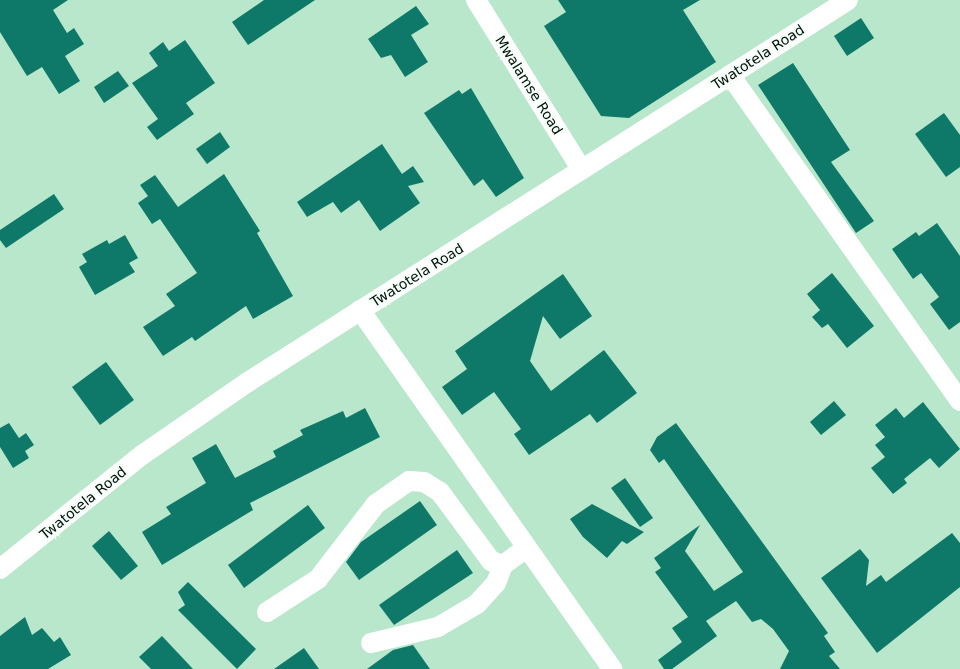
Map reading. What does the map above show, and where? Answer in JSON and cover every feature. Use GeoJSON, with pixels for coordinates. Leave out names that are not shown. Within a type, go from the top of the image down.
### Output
{"type":"FeatureCollection","features":[{"type":"Feature","properties":{"kind":"street","name":"Mwalamse Road"},"geometry":{"type":"LineString","coordinates":[[476,0],[582,170]]}},
{"type":"Feature","properties":{"kind":"street","name":"Twatotela Road"},"geometry":{"type":"LineString","coordinates":[[0,569],[142,455],[360,310],[848,0]]}},
{"type":"Feature","properties":{"kind":"street"},"geometry":{"type":"LineString","coordinates":[[730,75],[960,401]]}},
{"type":"Feature","properties":{"kind":"street"},"geometry":{"type":"LineString","coordinates":[[360,310],[525,549],[612,669]]}},
{"type":"Feature","properties":{"kind":"street"},"geometry":{"type":"LineString","coordinates":[[267,612],[318,579],[376,504],[409,481],[424,482],[440,492],[491,561],[502,565]]}},
{"type":"Feature","properties":{"kind":"street"},"geometry":{"type":"LineString","coordinates":[[371,643],[438,627],[477,604],[496,583],[502,565],[525,549]]}},
{"type":"Feature","properties":{"kind":"building"},"geometry":{"type":"Polygon","coordinates":[[[0,0],[68,0],[53,10],[67,33],[74,28],[84,44],[65,56],[80,81],[59,94],[42,67],[27,76],[0,32],[0,0]]]}},
{"type":"Feature","properties":{"kind":"building"},"geometry":{"type":"Polygon","coordinates":[[[264,0],[315,0],[248,45],[232,22],[264,0]]]}},
{"type":"Feature","properties":{"kind":"building"},"geometry":{"type":"Polygon","coordinates":[[[558,0],[700,0],[683,10],[716,62],[629,118],[601,116],[544,26],[566,12],[558,0]]]}},
{"type":"Feature","properties":{"kind":"building"},"geometry":{"type":"Polygon","coordinates":[[[416,6],[429,24],[411,35],[428,62],[405,77],[391,55],[381,58],[368,39],[416,6]]]}},
{"type":"Feature","properties":{"kind":"building"},"geometry":{"type":"Polygon","coordinates":[[[861,18],[874,38],[847,56],[834,36],[861,18]]]}},
{"type":"Feature","properties":{"kind":"building"},"geometry":{"type":"Polygon","coordinates":[[[185,40],[215,83],[186,103],[194,114],[157,140],[147,127],[158,119],[132,83],[158,66],[149,53],[163,42],[169,51],[185,40]]]}},
{"type":"Feature","properties":{"kind":"building"},"geometry":{"type":"Polygon","coordinates":[[[793,63],[850,150],[831,162],[874,221],[856,233],[758,85],[793,63]]]}},
{"type":"Feature","properties":{"kind":"building"},"geometry":{"type":"Polygon","coordinates":[[[118,71],[129,86],[104,103],[94,87],[118,71]]]}},
{"type":"Feature","properties":{"kind":"building"},"geometry":{"type":"Polygon","coordinates":[[[471,88],[524,178],[496,197],[483,179],[474,186],[424,113],[459,90],[462,94],[471,88]]]}},
{"type":"Feature","properties":{"kind":"building"},"geometry":{"type":"Polygon","coordinates":[[[944,113],[960,135],[960,167],[946,177],[915,134],[944,113]]]}},
{"type":"Feature","properties":{"kind":"building"},"geometry":{"type":"Polygon","coordinates":[[[220,132],[230,147],[207,164],[196,149],[220,132]]]}},
{"type":"Feature","properties":{"kind":"building"},"geometry":{"type":"Polygon","coordinates":[[[382,144],[402,174],[413,166],[424,182],[408,186],[420,203],[380,231],[359,200],[341,213],[333,202],[307,217],[297,202],[382,144]]]}},
{"type":"Feature","properties":{"kind":"building"},"geometry":{"type":"Polygon","coordinates":[[[224,174],[260,231],[257,233],[293,296],[253,319],[246,306],[195,341],[192,337],[163,356],[143,327],[175,306],[166,294],[197,273],[160,219],[152,224],[138,203],[148,196],[140,185],[155,175],[178,207],[224,174]]]}},
{"type":"Feature","properties":{"kind":"building"},"geometry":{"type":"Polygon","coordinates":[[[54,194],[64,209],[6,248],[0,240],[0,230],[54,194]]]}},
{"type":"Feature","properties":{"kind":"building"},"geometry":{"type":"Polygon","coordinates":[[[937,223],[960,256],[960,322],[949,330],[930,304],[939,297],[921,273],[913,279],[892,249],[916,232],[919,236],[937,223]]]}},
{"type":"Feature","properties":{"kind":"building"},"geometry":{"type":"Polygon","coordinates":[[[125,235],[138,258],[129,263],[135,272],[95,295],[79,267],[87,262],[82,254],[107,240],[109,244],[125,235]]]}},
{"type":"Feature","properties":{"kind":"building"},"geometry":{"type":"Polygon","coordinates":[[[832,273],[874,326],[847,348],[828,324],[822,328],[812,317],[820,310],[807,294],[832,273]]]}},
{"type":"Feature","properties":{"kind":"building"},"geometry":{"type":"Polygon","coordinates":[[[563,274],[592,316],[560,339],[543,316],[530,361],[551,391],[604,350],[637,393],[597,423],[590,414],[529,455],[514,434],[521,429],[494,392],[462,415],[442,387],[467,369],[455,351],[563,274]]]}},
{"type":"Feature","properties":{"kind":"building"},"geometry":{"type":"Polygon","coordinates":[[[106,362],[134,400],[100,425],[72,387],[106,362]]]}},
{"type":"Feature","properties":{"kind":"building"},"geometry":{"type":"Polygon","coordinates":[[[834,401],[846,415],[821,435],[810,422],[834,401]]]}},
{"type":"Feature","properties":{"kind":"building"},"geometry":{"type":"Polygon","coordinates":[[[923,402],[960,449],[939,468],[930,458],[904,479],[907,483],[893,494],[871,468],[885,457],[875,445],[885,437],[875,425],[896,408],[904,418],[923,402]]]}},
{"type":"Feature","properties":{"kind":"building"},"geometry":{"type":"Polygon","coordinates":[[[365,408],[380,437],[250,503],[253,510],[162,565],[142,532],[171,514],[166,507],[206,483],[192,458],[216,444],[235,478],[276,457],[273,451],[303,435],[300,430],[343,411],[346,418],[365,408]]]}},
{"type":"Feature","properties":{"kind":"building"},"geometry":{"type":"Polygon","coordinates":[[[9,423],[19,438],[26,433],[34,445],[25,451],[29,458],[13,468],[0,447],[0,428],[9,423]]]}},
{"type":"Feature","properties":{"kind":"building"},"geometry":{"type":"Polygon","coordinates":[[[676,423],[828,633],[824,636],[835,652],[829,656],[840,669],[780,669],[789,651],[773,629],[761,619],[752,622],[736,601],[706,621],[717,636],[672,669],[664,669],[658,660],[682,642],[672,628],[688,617],[655,572],[661,568],[654,558],[700,525],[685,551],[714,591],[743,572],[664,459],[659,463],[650,450],[657,437],[676,423]]]}},
{"type":"Feature","properties":{"kind":"building"},"geometry":{"type":"Polygon","coordinates":[[[625,478],[653,518],[640,527],[611,488],[625,478]]]}},
{"type":"Feature","properties":{"kind":"building"},"geometry":{"type":"Polygon","coordinates":[[[420,501],[437,525],[359,580],[346,562],[361,542],[420,501]]]}},
{"type":"Feature","properties":{"kind":"building"},"geometry":{"type":"Polygon","coordinates":[[[592,504],[644,532],[627,544],[622,541],[607,558],[583,537],[570,519],[592,504]]]}},
{"type":"Feature","properties":{"kind":"building"},"geometry":{"type":"Polygon","coordinates":[[[308,505],[325,528],[244,588],[228,565],[308,505]]]}},
{"type":"Feature","properties":{"kind":"building"},"geometry":{"type":"Polygon","coordinates":[[[109,531],[138,566],[121,580],[92,546],[109,531]]]}},
{"type":"Feature","properties":{"kind":"building"},"geometry":{"type":"Polygon","coordinates":[[[952,533],[960,543],[960,587],[877,653],[821,578],[860,549],[869,560],[866,586],[881,575],[886,582],[952,533]]]}},
{"type":"Feature","properties":{"kind":"building"},"geometry":{"type":"Polygon","coordinates":[[[457,550],[473,573],[394,625],[379,605],[457,550]]]}},
{"type":"Feature","properties":{"kind":"building"},"geometry":{"type":"Polygon","coordinates":[[[188,582],[256,649],[237,669],[178,610],[185,605],[178,592],[188,582]]]}},
{"type":"Feature","properties":{"kind":"building"},"geometry":{"type":"Polygon","coordinates":[[[25,617],[32,635],[42,628],[54,642],[60,637],[71,655],[48,669],[0,669],[0,636],[25,617]]]}},
{"type":"Feature","properties":{"kind":"building"},"geometry":{"type":"Polygon","coordinates":[[[162,636],[193,669],[151,669],[139,657],[162,636]]]}},
{"type":"Feature","properties":{"kind":"building"},"geometry":{"type":"Polygon","coordinates":[[[413,645],[430,669],[367,669],[393,650],[413,645]]]}},
{"type":"Feature","properties":{"kind":"building"},"geometry":{"type":"Polygon","coordinates":[[[304,648],[319,669],[274,669],[304,648]]]}}]}
